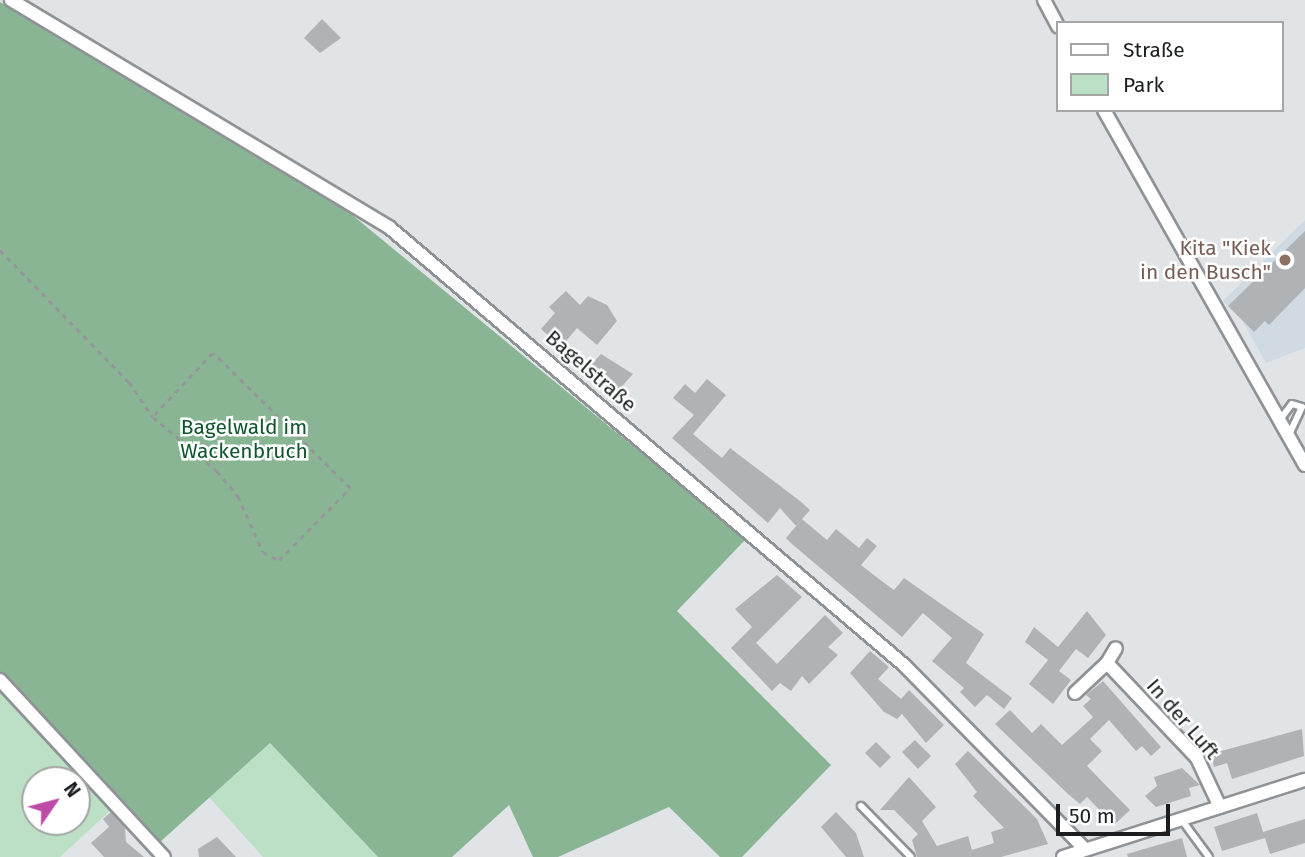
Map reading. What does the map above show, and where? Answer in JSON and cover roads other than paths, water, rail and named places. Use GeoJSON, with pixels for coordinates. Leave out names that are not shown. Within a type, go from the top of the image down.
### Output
{"type":"FeatureCollection","features":[{"type":"Feature","properties":{"kind":"street","name":"Bagelstraße"},"geometry":{"type":"LineString","coordinates":[[10,0],[400,235],[904,665],[1086,849]]}},
{"type":"Feature","properties":{"kind":"street"},"geometry":{"type":"LineString","coordinates":[[1044,0],[1056,22]]}},
{"type":"Feature","properties":{"kind":"street"},"geometry":{"type":"LineString","coordinates":[[1105,112],[1305,465]]}},
{"type":"Feature","properties":{"kind":"street"},"geometry":{"type":"LineString","coordinates":[[1075,693],[1107,663],[1116,648]]}},
{"type":"Feature","properties":{"kind":"street","name":"In der Luft"},"geometry":{"type":"LineString","coordinates":[[1107,663],[1197,758],[1220,807]]}},
{"type":"Feature","properties":{"kind":"street"},"geometry":{"type":"LineString","coordinates":[[0,680],[164,857]]}},
{"type":"Feature","properties":{"kind":"street"},"geometry":{"type":"LineString","coordinates":[[1063,857],[1305,780]]}},
{"type":"Feature","properties":{"kind":"lane"},"geometry":{"type":"LineString","coordinates":[[1279,421],[1292,404],[1303,409],[1288,437]]}},
{"type":"Feature","properties":{"kind":"lane"},"geometry":{"type":"LineString","coordinates":[[861,806],[911,857]]}},
{"type":"Feature","properties":{"kind":"lane"},"geometry":{"type":"LineString","coordinates":[[1181,819],[1209,857]]}},
{"type":"Feature","properties":{"kind":"place","name":"Kita \"Kiek in den Busch\""},"geometry":{"type":"Point","coordinates":[1285,260]}},
{"type":"Feature","properties":{"kind":"park label","name":"Bagelwald im Wackenbruch"},"geometry":{"type":"Point","coordinates":[244,439]}}]}
